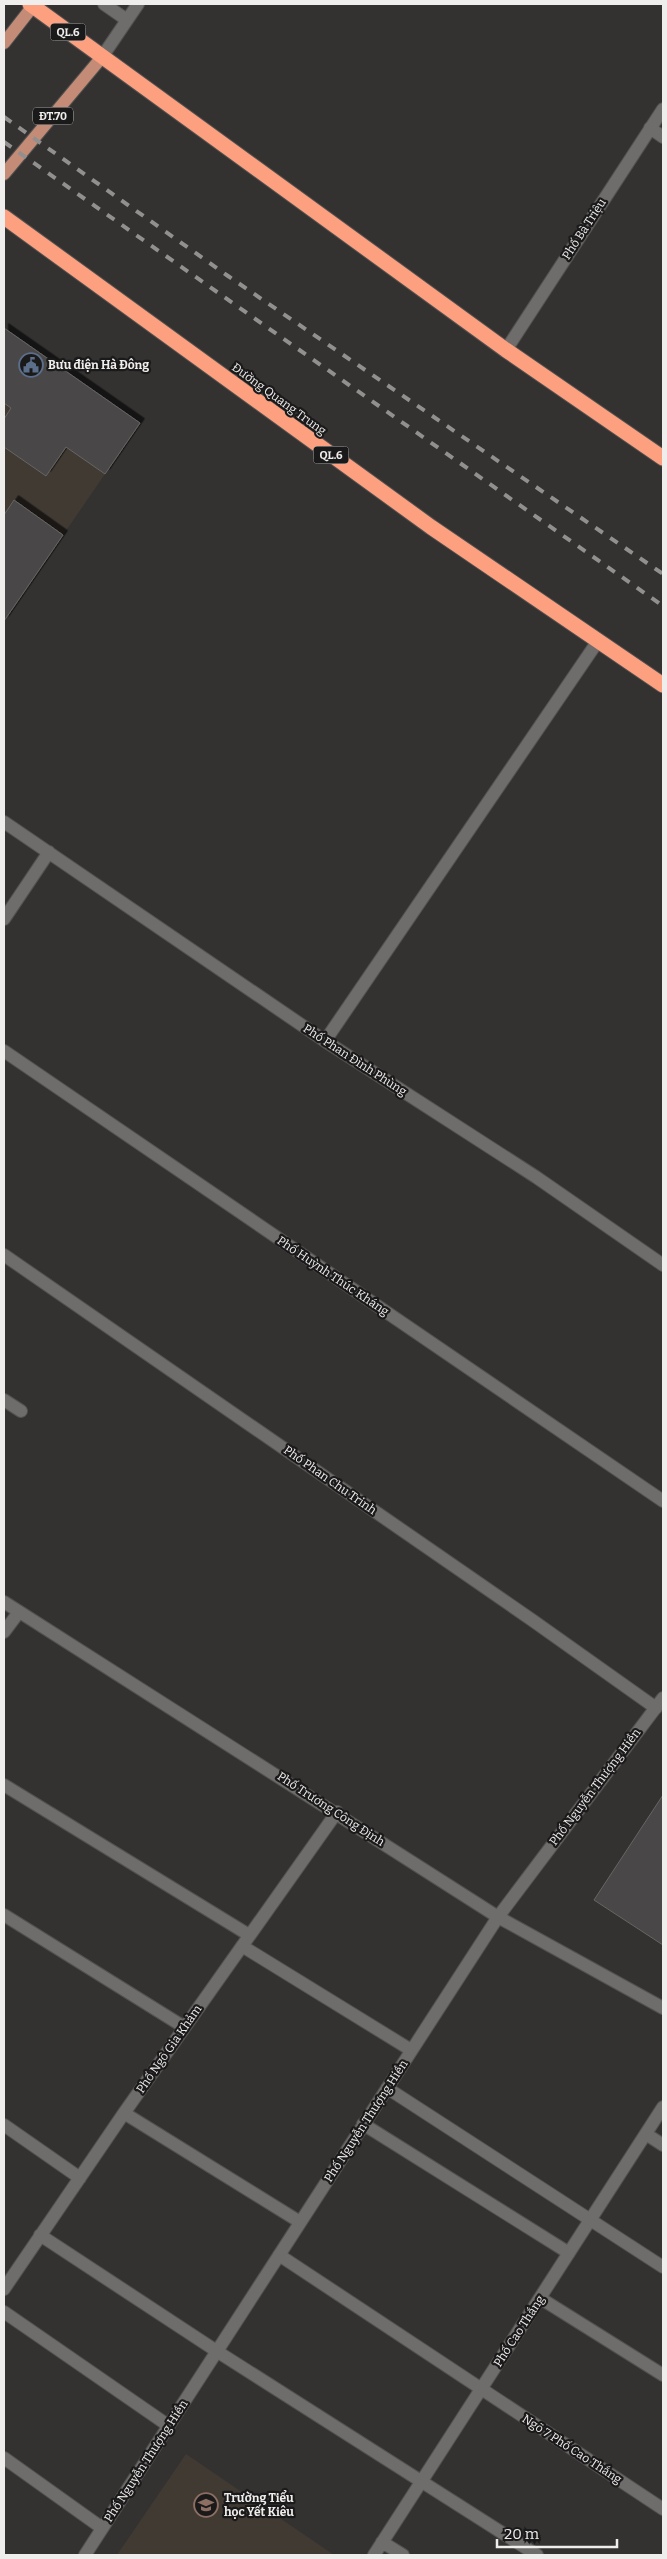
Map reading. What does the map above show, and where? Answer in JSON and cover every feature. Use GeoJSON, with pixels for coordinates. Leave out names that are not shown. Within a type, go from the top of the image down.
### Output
{"type":"FeatureCollection","features":[{"type":"Feature","properties":{"kind":"highway","name":"QL.6"},"geometry":{"type":"LineString","coordinates":[[32,4],[102,57],[506,350],[663,458]]}},
{"type":"Feature","properties":{"kind":"highway","name":"Đường Quang Trung"},"geometry":{"type":"LineString","coordinates":[[4,217],[430,527],[663,685]]}},
{"type":"Feature","properties":{"kind":"main road"},"geometry":{"type":"LineString","coordinates":[[4,43],[32,4]]}},
{"type":"Feature","properties":{"kind":"main road","name":"ĐT.70"},"geometry":{"type":"LineString","coordinates":[[4,174],[102,57]]}},
{"type":"Feature","properties":{"kind":"street"},"geometry":{"type":"LineString","coordinates":[[104,4],[126,20]]}},
{"type":"Feature","properties":{"kind":"street"},"geometry":{"type":"LineString","coordinates":[[102,57],[138,4]]}},
{"type":"Feature","properties":{"kind":"street","name":"Phố Bà Triệu"},"geometry":{"type":"LineString","coordinates":[[506,350],[663,109]]}},
{"type":"Feature","properties":{"kind":"street"},"geometry":{"type":"LineString","coordinates":[[650,128],[663,138]]}},
{"type":"Feature","properties":{"kind":"street"},"geometry":{"type":"LineString","coordinates":[[325,1041],[598,641]]}},
{"type":"Feature","properties":{"kind":"street","name":"Phố Phan Đình Phùng"},"geometry":{"type":"LineString","coordinates":[[4,822],[325,1041],[536,1177],[663,1264]]}},
{"type":"Feature","properties":{"kind":"street"},"geometry":{"type":"LineString","coordinates":[[4,919],[49,852]]}},
{"type":"Feature","properties":{"kind":"street","name":"Phố Huỳnh Thúc Kháng"},"geometry":{"type":"LineString","coordinates":[[4,1051],[663,1501]]}},
{"type":"Feature","properties":{"kind":"street","name":"Phố Phan Chu Trinh"},"geometry":{"type":"LineString","coordinates":[[4,1255],[532,1620],[659,1703]]}},
{"type":"Feature","properties":{"kind":"street"},"geometry":{"type":"LineString","coordinates":[[4,1400],[21,1411]]}},
{"type":"Feature","properties":{"kind":"street","name":"Phố Trương Công Định"},"geometry":{"type":"LineString","coordinates":[[4,1602],[498,1916],[663,2008]]}},
{"type":"Feature","properties":{"kind":"street"},"geometry":{"type":"LineString","coordinates":[[4,1632],[19,1612]]}},
{"type":"Feature","properties":{"kind":"street","name":"Phố Nguyễn Thượng Hiền"},"geometry":{"type":"LineString","coordinates":[[85,2555],[218,2352],[498,1916],[659,1703]]}},
{"type":"Feature","properties":{"kind":"street"},"geometry":{"type":"LineString","coordinates":[[4,1785],[246,1940],[411,2050]]}},
{"type":"Feature","properties":{"kind":"street","name":"Phố Ngô Gia Khảm"},"geometry":{"type":"LineString","coordinates":[[4,2289],[184,2027],[337,1812]]}},
{"type":"Feature","properties":{"kind":"street"},"geometry":{"type":"LineString","coordinates":[[4,1914],[184,2027]]}},
{"type":"Feature","properties":{"kind":"street"},"geometry":{"type":"LineString","coordinates":[[387,2088],[663,2267]]}},
{"type":"Feature","properties":{"kind":"street","name":"Phố Cao Thắng"},"geometry":{"type":"LineString","coordinates":[[374,2555],[663,2108]]}},
{"type":"Feature","properties":{"kind":"street"},"geometry":{"type":"LineString","coordinates":[[124,2113],[300,2222]]}},
{"type":"Feature","properties":{"kind":"street"},"geometry":{"type":"LineString","coordinates":[[364,2124],[569,2253]]}},
{"type":"Feature","properties":{"kind":"street"},"geometry":{"type":"LineString","coordinates":[[4,2125],[80,2178]]}},
{"type":"Feature","properties":{"kind":"street"},"geometry":{"type":"LineString","coordinates":[[646,2134],[663,2145]]}},
{"type":"Feature","properties":{"kind":"street"},"geometry":{"type":"LineString","coordinates":[[40,2235],[218,2352],[538,2555]]}},
{"type":"Feature","properties":{"kind":"street","name":"Ngõ 7 Phố Cao Thắng"},"geometry":{"type":"LineString","coordinates":[[279,2255],[663,2509]]}},
{"type":"Feature","properties":{"kind":"street"},"geometry":{"type":"LineString","coordinates":[[540,2298],[663,2375]]}},
{"type":"Feature","properties":{"kind":"street"},"geometry":{"type":"LineString","coordinates":[[4,2312],[169,2426]]}},
{"type":"Feature","properties":{"kind":"street"},"geometry":{"type":"LineString","coordinates":[[4,2458],[102,2528]]}},
{"type":"Feature","properties":{"kind":"street"},"geometry":{"type":"LineString","coordinates":[[382,2542],[403,2555]]}},
{"type":"Feature","properties":{"kind":"shaded area"},"geometry":{"type":"Polygon","coordinates":[[[4,328],[140,423],[4,621],[4,328]]]}},
{"type":"Feature","properties":{"kind":"shaded area","name":"Trường Tiểu học Yết Kiêu"},"geometry":{"type":"Polygon","coordinates":[[[186,2454],[334,2555],[117,2555],[186,2454]]]}},
{"type":"Feature","properties":{"kind":"building","name":"Bưu điện Hà Đông"},"geometry":{"type":"Polygon","coordinates":[[[4,328],[140,423],[105,474],[66,447],[46,476],[4,447],[4,419],[11,408],[4,403],[4,328]]]}},
{"type":"Feature","properties":{"kind":"building"},"geometry":{"type":"Polygon","coordinates":[[[14,500],[63,535],[4,621],[4,515],[14,500]]]}},
{"type":"Feature","properties":{"kind":"building"},"geometry":{"type":"Polygon","coordinates":[[[663,1795],[663,1945],[594,1900],[663,1795]]]}},
{"type":"Feature","properties":{"kind":"railway"},"geometry":{"type":"LineString","coordinates":[[4,117],[228,276],[663,574]]}},
{"type":"Feature","properties":{"kind":"railway"},"geometry":{"type":"LineString","coordinates":[[4,142],[663,606]]}},
{"type":"Feature","properties":{"kind":"place","name":"Bưu điện Hà Đông"},"geometry":{"type":"Point","coordinates":[31,365]}},
{"type":"Feature","properties":{"kind":"place","name":"Trường Tiểu học Yết Kiêu"},"geometry":{"type":"Point","coordinates":[206,2505]}}]}
